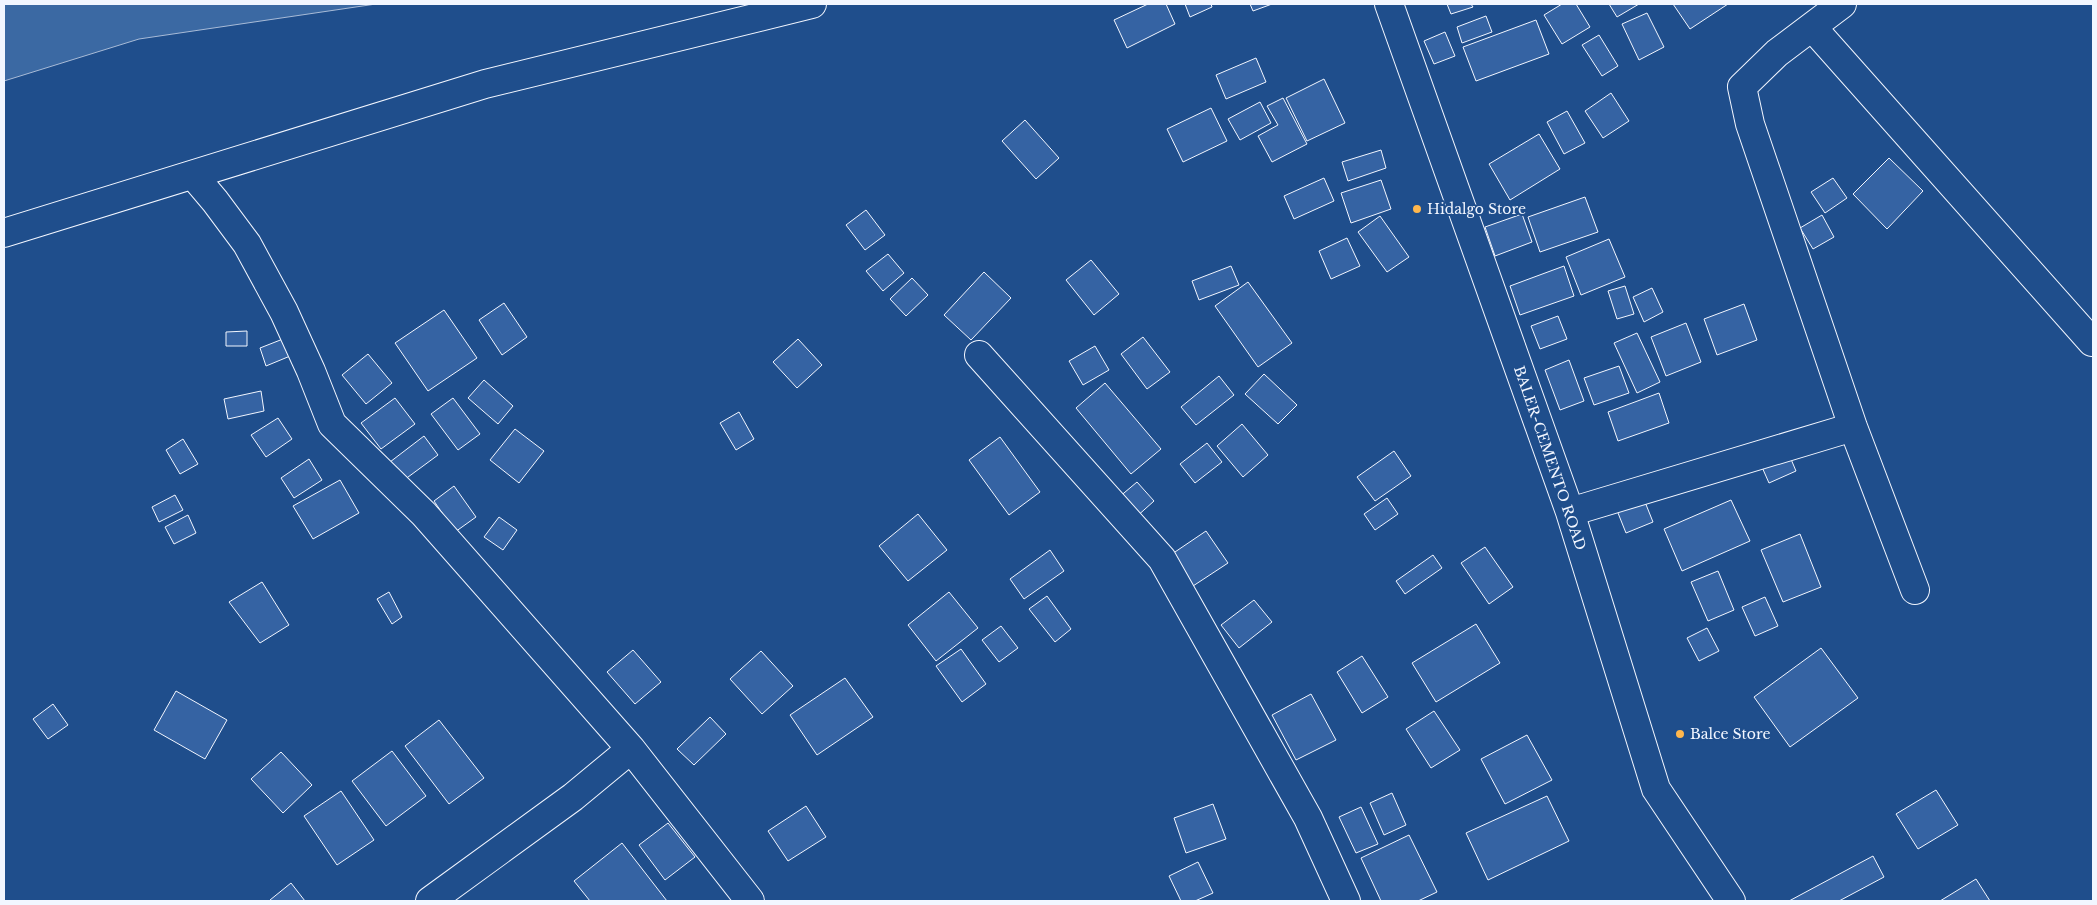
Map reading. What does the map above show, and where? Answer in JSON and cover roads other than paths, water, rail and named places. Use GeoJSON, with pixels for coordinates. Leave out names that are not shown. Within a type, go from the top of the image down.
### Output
{"type":"FeatureCollection","features":[{"type":"Feature","properties":{"kind":"street"},"geometry":{"type":"LineString","coordinates":[[4,233],[485,84],[812,4]]}},
{"type":"Feature","properties":{"kind":"street","name":"BALER-CEMENTO ROAD"},"geometry":{"type":"LineString","coordinates":[[1389,4],[1570,512],[1656,789],[1731,901]]}},
{"type":"Feature","properties":{"kind":"street"},"geometry":{"type":"LineString","coordinates":[[1842,4],[1778,53],[1742,87],[1750,124],[1853,426],[1915,590]]}},
{"type":"Feature","properties":{"kind":"street"},"geometry":{"type":"LineString","coordinates":[[1812,27],[2092,342]]}},
{"type":"Feature","properties":{"kind":"street"},"geometry":{"type":"LineString","coordinates":[[193,175],[247,244],[284,312],[311,371],[332,424],[424,514],[632,749],[750,901]]}},
{"type":"Feature","properties":{"kind":"street"},"geometry":{"type":"LineString","coordinates":[[979,355],[1162,559],[1308,818],[1346,901]]}},
{"type":"Feature","properties":{"kind":"street"},"geometry":{"type":"LineString","coordinates":[[1570,512],[1853,426]]}},
{"type":"Feature","properties":{"kind":"street"},"geometry":{"type":"LineString","coordinates":[[430,901],[573,797],[632,749]]}},
{"type":"Feature","properties":{"kind":"water"},"geometry":{"type":"Polygon","coordinates":[[[4,4],[376,4],[139,39],[4,81],[4,4]]]}},
{"type":"Feature","properties":{"kind":"place","name":"Hidalgo Store"},"geometry":{"type":"Point","coordinates":[1417,209]}},
{"type":"Feature","properties":{"kind":"place","name":"Balce Store"},"geometry":{"type":"Point","coordinates":[1680,734]}}]}
